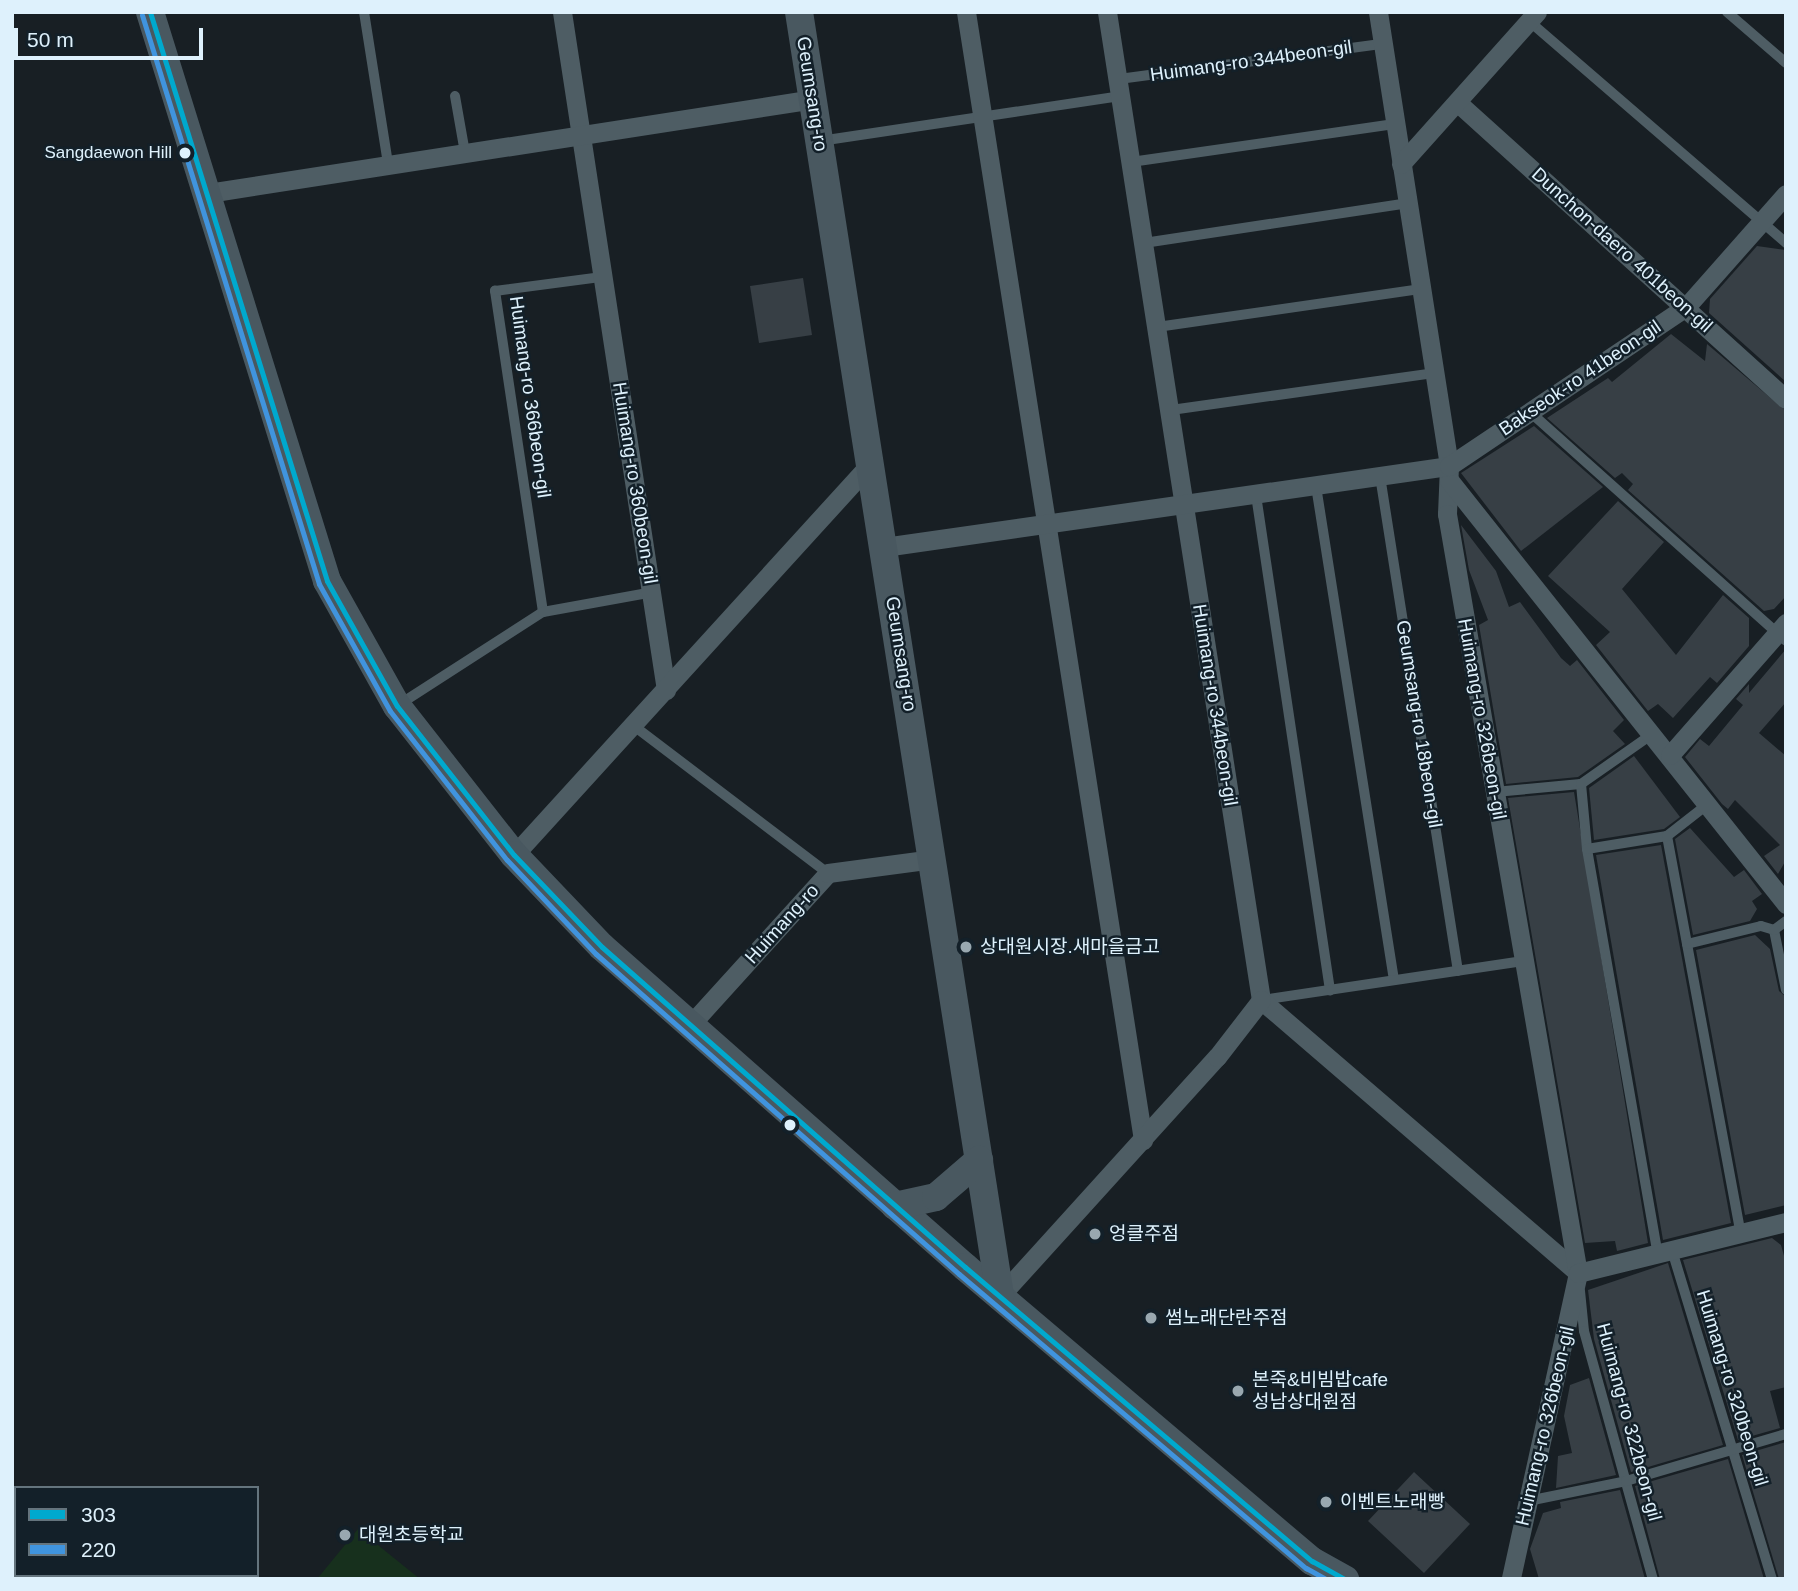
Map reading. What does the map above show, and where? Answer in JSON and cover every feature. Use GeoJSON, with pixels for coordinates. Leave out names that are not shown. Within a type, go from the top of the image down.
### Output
{"type":"FeatureCollection","features":[{"type":"Feature","properties":{"kind":"main road"},"geometry":{"type":"LineString","coordinates":[[150,12],[327,581],[397,706],[514,855],[603,947],[1000,1296],[1312,1561],[1345,1579]]}},
{"type":"Feature","properties":{"kind":"main road","name":"Geumsang-ro"},"geometry":{"type":"LineString","coordinates":[[799,12],[1000,1296]]}},
{"type":"Feature","properties":{"kind":"main road"},"geometry":{"type":"LineString","coordinates":[[895,1206],[936,1197],[979,1160]]}},
{"type":"Feature","properties":{"kind":"street","name":"Huimang-ro 360beon-gil"},"geometry":{"type":"LineString","coordinates":[[562,12],[666,690]]}},
{"type":"Feature","properties":{"kind":"street"},"geometry":{"type":"LineString","coordinates":[[966,12],[1049,526],[1092,827],[1143,1140]]}},
{"type":"Feature","properties":{"kind":"street","name":"Huimang-ro 344beon-gil"},"geometry":{"type":"LineString","coordinates":[[1107,12],[1261,1000]]}},
{"type":"Feature","properties":{"kind":"street","name":"Huimang-ro 326beon-gil"},"geometry":{"type":"LineString","coordinates":[[1378,12],[1449,473],[1447,514],[1578,1273],[1511,1579]]}},
{"type":"Feature","properties":{"kind":"street"},"geometry":{"type":"LineString","coordinates":[[1401,164],[1533,16]]}},
{"type":"Feature","properties":{"kind":"street"},"geometry":{"type":"LineString","coordinates":[[208,193],[814,99]]}},
{"type":"Feature","properties":{"kind":"street","name":"Dunchon-daero 401beon-gil"},"geometry":{"type":"LineString","coordinates":[[1457,102],[1786,399]]}},
{"type":"Feature","properties":{"kind":"street","name":"Bakseok-ro 41beon-gil"},"geometry":{"type":"LineString","coordinates":[[1449,473],[1530,412],[1686,307],[1786,194]]}},
{"type":"Feature","properties":{"kind":"street"},"geometry":{"type":"LineString","coordinates":[[514,855],[871,463]]}},
{"type":"Feature","properties":{"kind":"street"},"geometry":{"type":"LineString","coordinates":[[884,547],[1049,526],[1380,477],[1449,473],[1648,737],[1670,755],[1786,904]]}},
{"type":"Feature","properties":{"kind":"street"},"geometry":{"type":"LineString","coordinates":[[1670,755],[1783,633]]}},
{"type":"Feature","properties":{"kind":"street","name":"Huimang-ro"},"geometry":{"type":"LineString","coordinates":[[692,1023],[828,873],[933,859]]}},
{"type":"Feature","properties":{"kind":"street"},"geometry":{"type":"LineString","coordinates":[[1000,1296],[1143,1140],[1261,1000],[1461,1176],[1578,1273],[1664,1249],[1786,1222]]}},
{"type":"Feature","properties":{"kind":"lane"},"geometry":{"type":"LineString","coordinates":[[364,12],[388,163]]}},
{"type":"Feature","properties":{"kind":"lane"},"geometry":{"type":"LineString","coordinates":[[1727,12],[1786,63]]}},
{"type":"Feature","properties":{"kind":"lane"},"geometry":{"type":"LineString","coordinates":[[1533,16],[1786,243]]}},
{"type":"Feature","properties":{"kind":"lane","name":"Huimang-ro 344beon-gil"},"geometry":{"type":"LineString","coordinates":[[1120,87],[1383,44]]}},
{"type":"Feature","properties":{"kind":"lane"},"geometry":{"type":"LineString","coordinates":[[819,141],[983,116],[1120,87]]}},
{"type":"Feature","properties":{"kind":"lane"},"geometry":{"type":"LineString","coordinates":[[455,96],[465,153]]}},
{"type":"Feature","properties":{"kind":"lane"},"geometry":{"type":"LineString","coordinates":[[1131,162],[1394,124]]}},
{"type":"Feature","properties":{"kind":"lane"},"geometry":{"type":"LineString","coordinates":[[1144,243],[1407,203]]}},
{"type":"Feature","properties":{"kind":"lane","name":"Huimang-ro 366beon-gil"},"geometry":{"type":"LineString","coordinates":[[543,612],[495,291],[601,277]]}},
{"type":"Feature","properties":{"kind":"lane"},"geometry":{"type":"LineString","coordinates":[[1157,327],[1421,289]]}},
{"type":"Feature","properties":{"kind":"lane"},"geometry":{"type":"LineString","coordinates":[[1171,410],[1433,373]]}},
{"type":"Feature","properties":{"kind":"lane"},"geometry":{"type":"LineString","coordinates":[[1530,412],[1783,633]]}},
{"type":"Feature","properties":{"kind":"lane","name":"Geumsang-ro 18beon-gil"},"geometry":{"type":"LineString","coordinates":[[1380,477],[1458,971]]}},
{"type":"Feature","properties":{"kind":"lane"},"geometry":{"type":"LineString","coordinates":[[1316,486],[1394,980]]}},
{"type":"Feature","properties":{"kind":"lane"},"geometry":{"type":"LineString","coordinates":[[1256,495],[1330,990]]}},
{"type":"Feature","properties":{"kind":"lane"},"geometry":{"type":"LineString","coordinates":[[397,706],[543,612],[653,592]]}},
{"type":"Feature","properties":{"kind":"lane"},"geometry":{"type":"LineString","coordinates":[[634,726],[828,873]]}},
{"type":"Feature","properties":{"kind":"lane"},"geometry":{"type":"LineString","coordinates":[[1494,792],[1581,785],[1648,737]]}},
{"type":"Feature","properties":{"kind":"lane","name":"Huimang-ro 320beon-gil"},"geometry":{"type":"LineString","coordinates":[[1581,785],[1587,849],[1664,1249],[1733,1450],[1772,1579]]}},
{"type":"Feature","properties":{"kind":"lane"},"geometry":{"type":"LineString","coordinates":[[1587,849],[1667,836],[1708,804]]}},
{"type":"Feature","properties":{"kind":"lane"},"geometry":{"type":"LineString","coordinates":[[1667,836],[1744,1231]]}},
{"type":"Feature","properties":{"kind":"lane"},"geometry":{"type":"LineString","coordinates":[[1774,930],[1786,921]]}},
{"type":"Feature","properties":{"kind":"lane"},"geometry":{"type":"LineString","coordinates":[[1687,944],[1761,926],[1774,930]]}},
{"type":"Feature","properties":{"kind":"lane"},"geometry":{"type":"LineString","coordinates":[[1774,930],[1786,990]]}},
{"type":"Feature","properties":{"kind":"lane"},"geometry":{"type":"LineString","coordinates":[[1261,1000],[1523,961]]}},
{"type":"Feature","properties":{"kind":"lane","name":"Huimang-ro 322beon-gil"},"geometry":{"type":"LineString","coordinates":[[1578,1273],[1584,1331],[1653,1579]]}},
{"type":"Feature","properties":{"kind":"lane"},"geometry":{"type":"LineString","coordinates":[[1528,1501],[1626,1481],[1786,1434]]}},
{"type":"Feature","properties":{"kind":"green space"},"geometry":{"type":"Polygon","coordinates":[[[358,1529],[420,1579],[317,1579],[358,1529]]]}},
{"type":"Feature","properties":{"kind":"building"},"geometry":{"type":"Polygon","coordinates":[[[1757,246],[1786,250],[1786,382],[1709,313],[1710,299],[1757,246]]]}},
{"type":"Feature","properties":{"kind":"building"},"geometry":{"type":"Polygon","coordinates":[[[803,278],[812,335],[759,343],[750,286],[803,278]]]}},
{"type":"Feature","properties":{"kind":"building"},"geometry":{"type":"Polygon","coordinates":[[[1671,334],[1705,361],[1707,344],[1786,411],[1786,596],[1774,609],[1764,611],[1628,490],[1633,484],[1622,473],[1615,478],[1547,418],[1608,378],[1612,382],[1671,334]]]}},
{"type":"Feature","properties":{"kind":"building"},"geometry":{"type":"Polygon","coordinates":[[[1534,426],[1603,487],[1521,551],[1461,473],[1534,426]]]}},
{"type":"Feature","properties":{"kind":"building"},"geometry":{"type":"Polygon","coordinates":[[[1618,501],[1664,542],[1622,589],[1676,655],[1723,595],[1749,618],[1749,646],[1717,683],[1710,677],[1673,718],[1658,704],[1648,711],[1596,645],[1610,632],[1548,576],[1618,501]]]}},
{"type":"Feature","properties":{"kind":"building"},"geometry":{"type":"Polygon","coordinates":[[[1461,525],[1496,571],[1509,607],[1520,602],[1561,658],[1570,666],[1577,660],[1624,720],[1613,731],[1625,744],[1578,777],[1506,784],[1479,625],[1488,620],[1469,570],[1461,525]]]}},
{"type":"Feature","properties":{"kind":"building"},"geometry":{"type":"Polygon","coordinates":[[[1786,649],[1786,702],[1759,733],[1786,756],[1786,860],[1778,874],[1764,856],[1780,845],[1735,800],[1728,809],[1722,804],[1685,757],[1700,739],[1709,746],[1743,705],[1736,699],[1749,684],[1749,693],[1786,649]]]}},
{"type":"Feature","properties":{"kind":"building"},"geometry":{"type":"Polygon","coordinates":[[[1634,756],[1680,817],[1664,829],[1594,840],[1589,788],[1634,756]]]}},
{"type":"Feature","properties":{"kind":"building"},"geometry":{"type":"Polygon","coordinates":[[[1574,792],[1648,1243],[1617,1251],[1615,1241],[1585,1243],[1508,798],[1574,792]]]}},
{"type":"Feature","properties":{"kind":"building"},"geometry":{"type":"Polygon","coordinates":[[[1690,828],[1734,877],[1744,870],[1762,894],[1752,901],[1757,909],[1750,921],[1693,935],[1675,839],[1690,828]]]}},
{"type":"Feature","properties":{"kind":"building"},"geometry":{"type":"Polygon","coordinates":[[[1661,845],[1731,1223],[1663,1240],[1596,855],[1661,845]]]}},
{"type":"Feature","properties":{"kind":"building"},"geometry":{"type":"Polygon","coordinates":[[[1755,935],[1770,949],[1779,991],[1786,997],[1786,1205],[1745,1215],[1696,950],[1755,935]]]}},
{"type":"Feature","properties":{"kind":"building"},"geometry":{"type":"Polygon","coordinates":[[[1772,1238],[1781,1245],[1786,1263],[1786,1387],[1770,1391],[1780,1428],[1738,1440],[1683,1260],[1772,1238]]]}},
{"type":"Feature","properties":{"kind":"building"},"geometry":{"type":"Polygon","coordinates":[[[1668,1263],[1723,1445],[1631,1472],[1594,1339],[1588,1290],[1668,1263]]]}},
{"type":"Feature","properties":{"kind":"building"},"geometry":{"type":"Polygon","coordinates":[[[1589,1378],[1616,1475],[1556,1488],[1558,1456],[1572,1453],[1564,1416],[1570,1385],[1589,1378]]]}},
{"type":"Feature","properties":{"kind":"building"},"geometry":{"type":"Polygon","coordinates":[[[1786,1442],[1786,1579],[1779,1579],[1742,1455],[1786,1442]]]}},
{"type":"Feature","properties":{"kind":"building"},"geometry":{"type":"Polygon","coordinates":[[[1728,1459],[1764,1579],[1660,1579],[1635,1486],[1728,1459]]]}},
{"type":"Feature","properties":{"kind":"building"},"geometry":{"type":"Polygon","coordinates":[[[1414,1472],[1470,1524],[1424,1573],[1368,1521],[1414,1472]]]}},
{"type":"Feature","properties":{"kind":"building"},"geometry":{"type":"Polygon","coordinates":[[[1620,1490],[1645,1579],[1539,1579],[1530,1549],[1543,1513],[1561,1508],[1560,1502],[1620,1490]]]}},
{"type":"Feature","properties":{"kind":"transit line","name":"303"},"geometry":{"type":"LineString","coordinates":[[150,12],[327,581],[397,706],[514,855],[602,947],[965,1267],[1312,1561],[1345,1579]]}},
{"type":"Feature","properties":{"kind":"transit line","name":"220"},"geometry":{"type":"LineString","coordinates":[[142,15],[319,584],[390,711],[507,860],[596,954],[959,1274],[1306,1568],[1326,1579]]}},
{"type":"Feature","properties":{"kind":"place","name":"Sangdaewon Hill"},"geometry":{"type":"Point","coordinates":[185,153]}},
{"type":"Feature","properties":{"kind":"place","name":"상대원시장.새마을금고"},"geometry":{"type":"Point","coordinates":[966,947]}},
{"type":"Feature","properties":{"kind":"place","name":"엉클주점"},"geometry":{"type":"Point","coordinates":[1095,1234]}},
{"type":"Feature","properties":{"kind":"place","name":"썸노래단란주점"},"geometry":{"type":"Point","coordinates":[1151,1318]}},
{"type":"Feature","properties":{"kind":"place","name":"본죽&비빔밥cafe 성남상대원점"},"geometry":{"type":"Point","coordinates":[1238,1391]}},
{"type":"Feature","properties":{"kind":"place","name":"이벤트노래빵"},"geometry":{"type":"Point","coordinates":[1326,1502]}},
{"type":"Feature","properties":{"kind":"place","name":"대원초등학교"},"geometry":{"type":"Point","coordinates":[345,1535]}}]}
